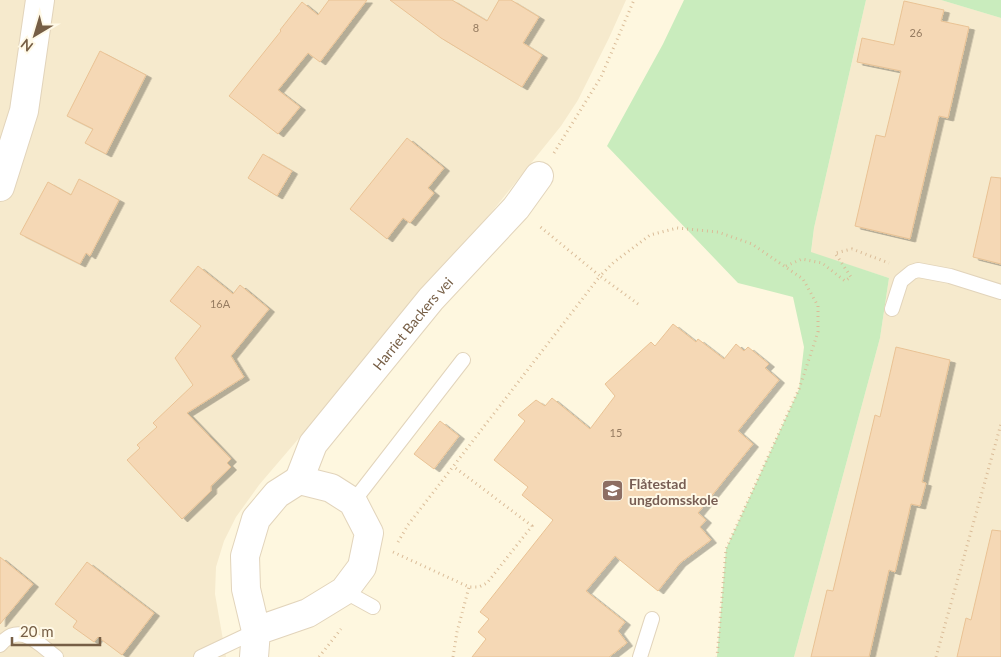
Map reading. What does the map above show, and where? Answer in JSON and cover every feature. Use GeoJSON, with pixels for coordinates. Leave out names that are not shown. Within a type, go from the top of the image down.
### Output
{"type":"FeatureCollection","features":[{"type":"Feature","properties":{"kind":"street"},"geometry":{"type":"LineString","coordinates":[[0,188],[24,111],[40,0]]}},
{"type":"Feature","properties":{"kind":"street","name":"Harriet Backers vei"},"geometry":{"type":"LineString","coordinates":[[299,480],[313,444],[431,299],[516,208],[539,176]]}},
{"type":"Feature","properties":{"kind":"street"},"geometry":{"type":"LineString","coordinates":[[299,480],[331,488],[353,502],[369,533],[362,567],[360,600],[308,613],[255,644],[246,589],[245,556],[256,519],[276,494],[299,480]]}},
{"type":"Feature","properties":{"kind":"lane"},"geometry":{"type":"LineString","coordinates":[[892,309],[901,281],[912,272],[918,270],[950,276],[1001,292]]}},
{"type":"Feature","properties":{"kind":"lane"},"geometry":{"type":"LineString","coordinates":[[353,502],[463,360]]}},
{"type":"Feature","properties":{"kind":"lane"},"geometry":{"type":"LineString","coordinates":[[640,657],[652,619]]}},
{"type":"Feature","properties":{"kind":"lane"},"geometry":{"type":"LineString","coordinates":[[0,645],[6,638],[15,634],[24,634],[56,657]]}},
{"type":"Feature","properties":{"kind":"lane"},"geometry":{"type":"LineString","coordinates":[[201,657],[255,644]]}},
{"type":"Feature","properties":{"kind":"path"},"geometry":{"type":"LineString","coordinates":[[539,176],[601,77],[634,0]]}},
{"type":"Feature","properties":{"kind":"path"},"geometry":{"type":"LineString","coordinates":[[516,208],[638,304]]}},
{"type":"Feature","properties":{"kind":"path"},"geometry":{"type":"LineString","coordinates":[[389,557],[408,525],[453,466],[600,276],[614,262],[650,235],[677,228],[718,232],[752,244],[803,278],[818,306],[818,332],[799,389],[726,549],[717,657]]}},
{"type":"Feature","properties":{"kind":"path"},"geometry":{"type":"LineString","coordinates":[[786,266],[802,259],[822,263],[845,280],[851,277],[835,253],[852,249],[912,272]]}},
{"type":"Feature","properties":{"kind":"path"},"geometry":{"type":"LineString","coordinates":[[936,657],[1001,424]]}},
{"type":"Feature","properties":{"kind":"path"},"geometry":{"type":"LineString","coordinates":[[392,552],[469,587],[479,587],[487,583],[532,526],[453,466]]}},
{"type":"Feature","properties":{"kind":"path"},"geometry":{"type":"LineString","coordinates":[[453,657],[457,632],[469,587]]}},
{"type":"Feature","properties":{"kind":"path"},"geometry":{"type":"LineString","coordinates":[[319,657],[360,600]]}},
{"type":"Feature","properties":{"kind":"shaded area"},"geometry":{"type":"Polygon","coordinates":[[[0,0],[626,0],[578,100],[561,126],[486,219],[259,485],[236,517],[224,541],[216,567],[215,594],[226,657],[0,657],[0,0]]]}},
{"type":"Feature","properties":{"kind":"shaded area"},"geometry":{"type":"Polygon","coordinates":[[[866,0],[941,0],[1001,18],[1001,657],[794,657],[880,338],[889,278],[811,253],[814,228],[866,0]]]}},
{"type":"Feature","properties":{"kind":"green space"},"geometry":{"type":"Polygon","coordinates":[[[684,0],[866,0],[814,228],[811,252],[889,278],[880,338],[794,657],[717,657],[726,549],[799,389],[804,347],[793,297],[738,283],[607,146],[663,44],[684,0]]]}},
{"type":"Feature","properties":{"kind":"green space"},"geometry":{"type":"Polygon","coordinates":[[[941,0],[1001,0],[1001,18],[941,0]]]}},
{"type":"Feature","properties":{"kind":"building"},"geometry":{"type":"Polygon","coordinates":[[[329,0],[367,0],[320,62],[308,53],[278,90],[300,107],[278,134],[229,96],[302,2],[318,15],[329,0]]]}},
{"type":"Feature","properties":{"kind":"building"},"geometry":{"type":"Polygon","coordinates":[[[390,0],[452,0],[487,21],[499,0],[511,0],[539,17],[523,43],[542,55],[522,87],[441,38],[390,0]]]}},
{"type":"Feature","properties":{"kind":"building"},"geometry":{"type":"Polygon","coordinates":[[[904,1],[944,10],[941,21],[969,27],[948,118],[939,116],[910,239],[855,226],[876,135],[885,137],[901,71],[857,62],[862,38],[894,45],[904,1]]]}},
{"type":"Feature","properties":{"kind":"building"},"geometry":{"type":"Polygon","coordinates":[[[100,51],[146,75],[106,154],[85,143],[93,129],[67,116],[100,51]]]}},
{"type":"Feature","properties":{"kind":"building"},"geometry":{"type":"Polygon","coordinates":[[[407,138],[444,168],[428,188],[434,193],[410,223],[403,218],[387,239],[350,209],[407,138]]]}},
{"type":"Feature","properties":{"kind":"building"},"geometry":{"type":"Polygon","coordinates":[[[263,154],[292,171],[277,196],[248,178],[263,154]]]}},
{"type":"Feature","properties":{"kind":"building"},"geometry":{"type":"Polygon","coordinates":[[[991,177],[1001,178],[1001,264],[973,257],[991,177]]]}},
{"type":"Feature","properties":{"kind":"building"},"geometry":{"type":"Polygon","coordinates":[[[79,179],[119,200],[90,256],[86,253],[80,264],[20,234],[48,182],[71,195],[79,179]]]}},
{"type":"Feature","properties":{"kind":"building"},"geometry":{"type":"Polygon","coordinates":[[[198,266],[233,294],[240,285],[269,309],[231,356],[244,377],[187,413],[231,459],[227,463],[231,467],[211,486],[211,491],[182,519],[127,460],[140,448],[137,445],[157,427],[153,423],[193,385],[175,358],[201,326],[170,301],[198,266]]]}},
{"type":"Feature","properties":{"kind":"building","name":"Flåtestad ungdomsskole"},"geometry":{"type":"Polygon","coordinates":[[[673,324],[696,342],[698,339],[724,359],[736,344],[744,351],[748,347],[769,364],[765,368],[779,380],[738,431],[753,444],[698,513],[706,520],[700,527],[711,540],[680,563],[658,591],[615,556],[586,591],[625,622],[618,631],[627,643],[609,657],[472,657],[486,639],[478,632],[489,619],[480,612],[553,520],[522,495],[528,487],[494,460],[525,421],[518,415],[536,400],[545,406],[552,398],[590,429],[615,396],[605,384],[651,342],[655,346],[673,324]]]}},
{"type":"Feature","properties":{"kind":"building"},"geometry":{"type":"Polygon","coordinates":[[[896,347],[950,360],[922,482],[926,483],[920,506],[911,504],[895,572],[889,570],[869,657],[811,657],[827,590],[833,591],[875,415],[880,417],[896,347]]]}},
{"type":"Feature","properties":{"kind":"building"},"geometry":{"type":"Polygon","coordinates":[[[440,421],[459,436],[434,469],[414,454],[440,421]]]}},
{"type":"Feature","properties":{"kind":"building"},"geometry":{"type":"Polygon","coordinates":[[[992,530],[1001,531],[1001,657],[957,657],[966,618],[971,620],[992,530]]]}},
{"type":"Feature","properties":{"kind":"building"},"geometry":{"type":"Polygon","coordinates":[[[0,557],[33,584],[0,624],[0,557]]]}},
{"type":"Feature","properties":{"kind":"building"},"geometry":{"type":"Polygon","coordinates":[[[87,562],[154,613],[122,655],[98,637],[94,642],[73,627],[77,621],[55,604],[87,562]]]}},
{"type":"Feature","properties":{"kind":"place","name":"Flåtestad ungdomsskole"},"geometry":{"type":"Point","coordinates":[613,491]}}]}
